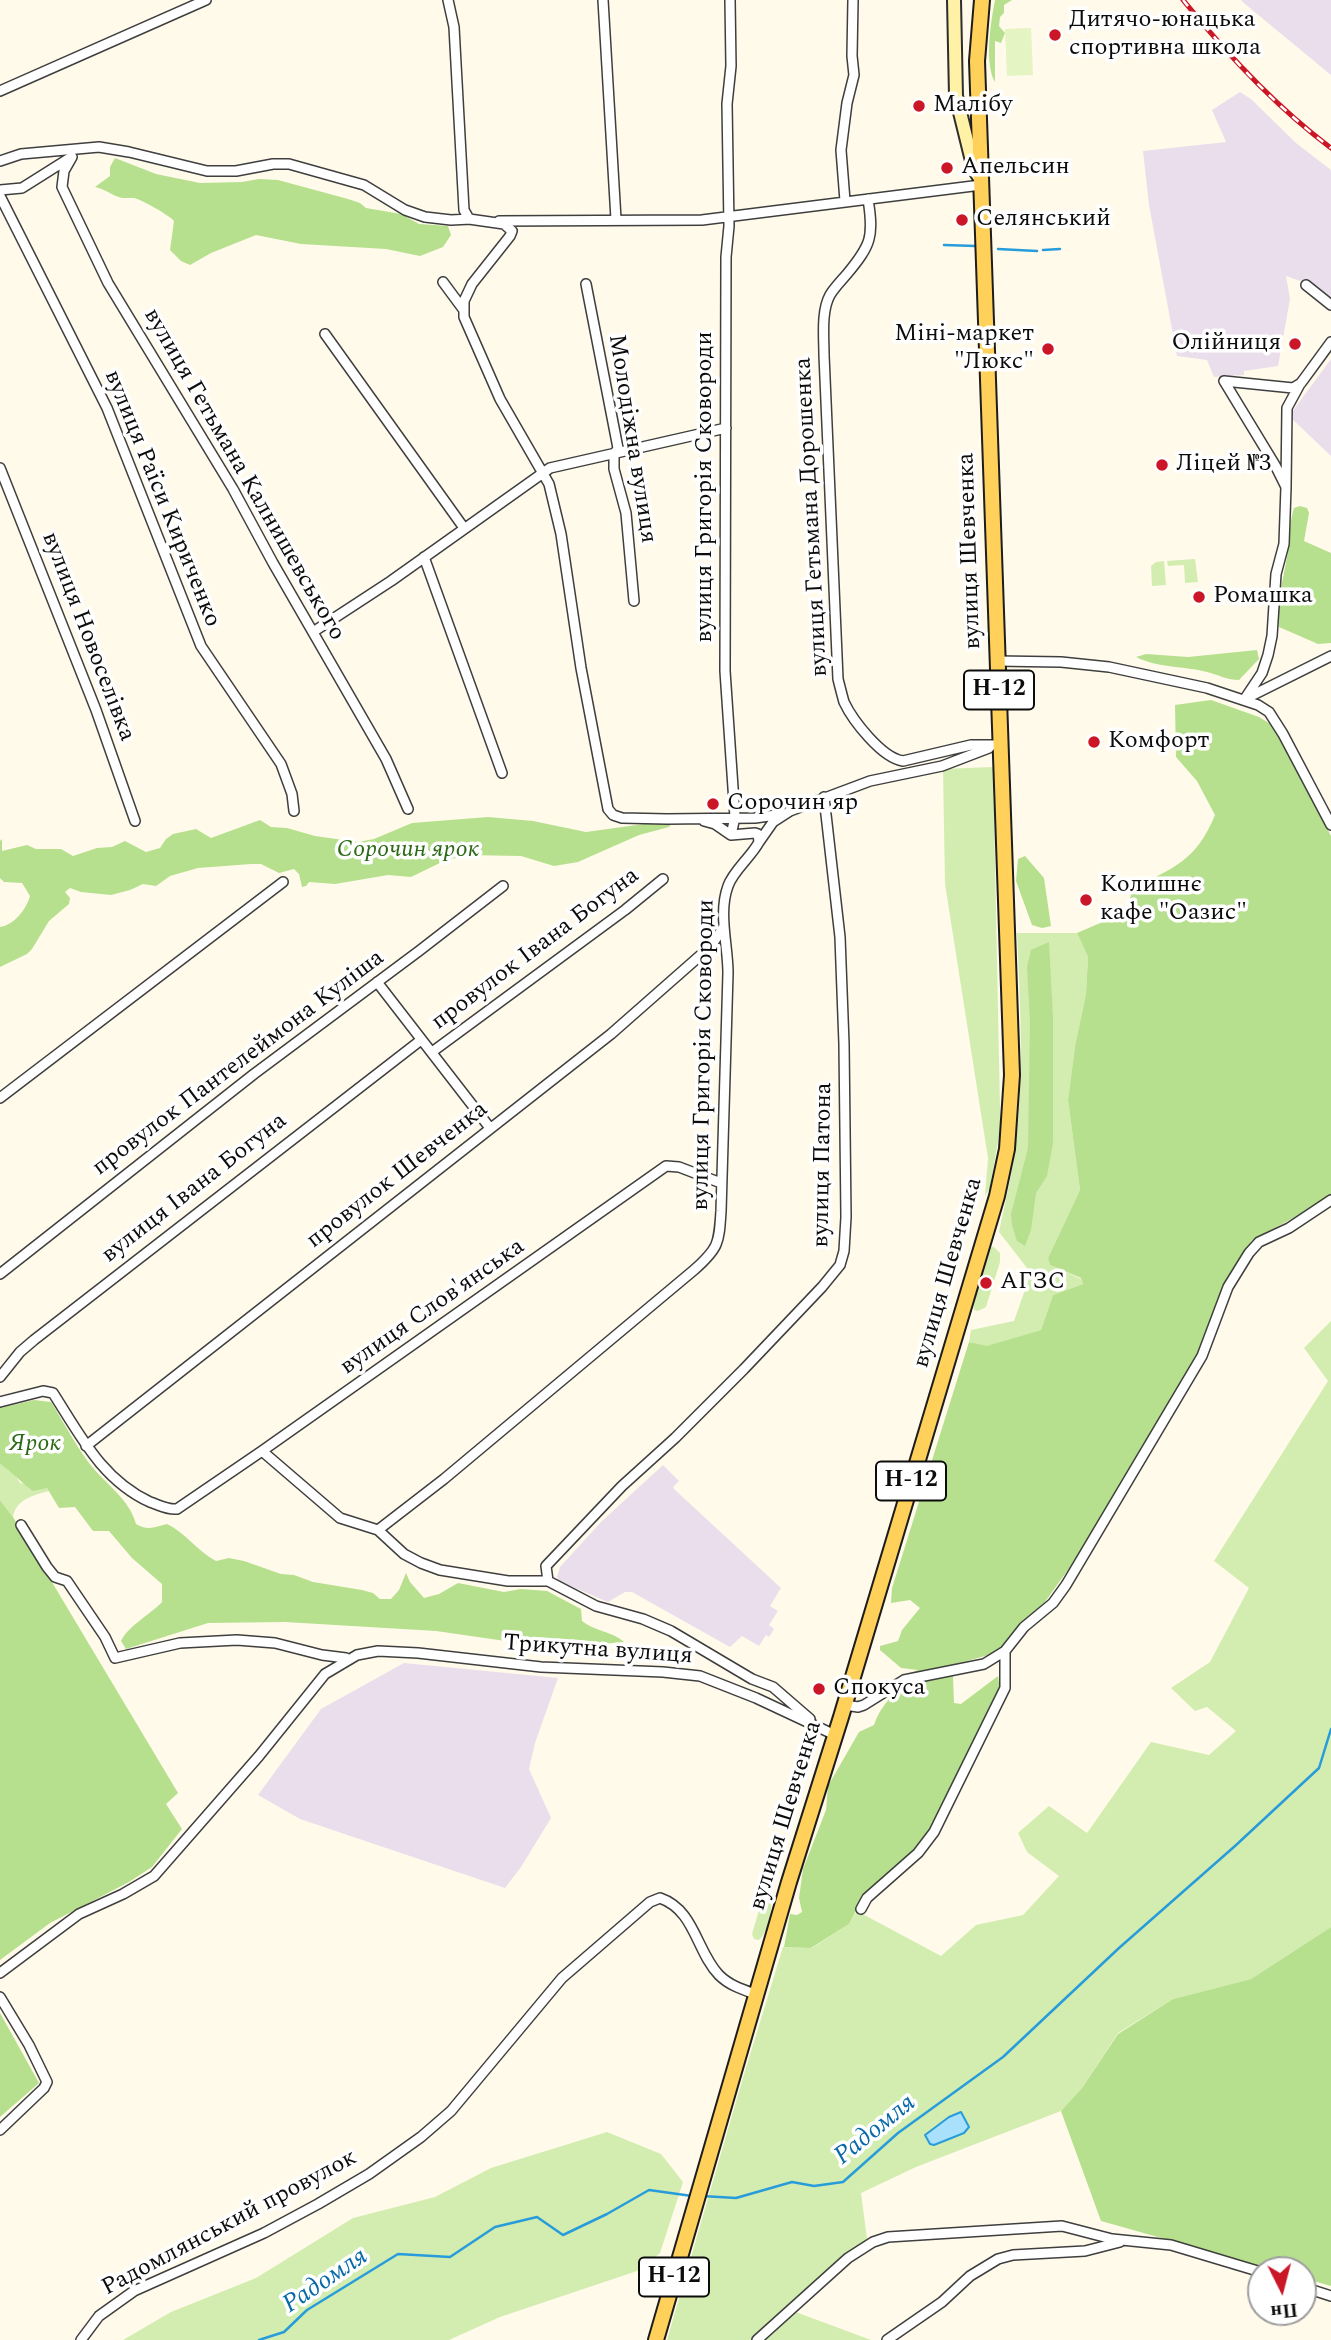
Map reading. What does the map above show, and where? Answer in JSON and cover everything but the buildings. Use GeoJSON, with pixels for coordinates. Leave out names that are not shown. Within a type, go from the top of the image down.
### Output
{"type":"FeatureCollection","features":[{"type":"Feature","properties":{"kind":"main road","name":"вулиця Шевченка"},"geometry":{"type":"LineString","coordinates":[[954,0],[956,96],[974,169],[981,182]]}},
{"type":"Feature","properties":{"kind":"main road","name":"вулиця Шевченка"},"geometry":{"type":"LineString","coordinates":[[656,2340],[789,1882],[845,1705],[997,1196],[1007,1149],[1012,1075],[977,61],[982,0]]}},
{"type":"Feature","properties":{"kind":"street"},"geometry":{"type":"LineString","coordinates":[[0,91],[206,0]]}},
{"type":"Feature","properties":{"kind":"street"},"geometry":{"type":"LineString","coordinates":[[448,0],[455,39],[463,206],[468,219]]}},
{"type":"Feature","properties":{"kind":"street"},"geometry":{"type":"LineString","coordinates":[[603,0],[616,219]]}},
{"type":"Feature","properties":{"kind":"street","name":"вулиця Григорія Сковороди"},"geometry":{"type":"LineString","coordinates":[[730,0],[725,671],[735,817],[731,835]]}},
{"type":"Feature","properties":{"kind":"street"},"geometry":{"type":"LineString","coordinates":[[845,201],[841,150],[847,103],[854,75],[853,0]]}},
{"type":"Feature","properties":{"kind":"street"},"geometry":{"type":"LineString","coordinates":[[0,161],[21,154],[99,147],[207,172],[289,164],[364,185],[405,210],[425,217],[451,220],[702,220],[868,200],[981,182]]}},
{"type":"Feature","properties":{"kind":"street"},"geometry":{"type":"LineString","coordinates":[[0,190],[22,188],[88,148]]}},
{"type":"Feature","properties":{"kind":"street","name":"вулиця Гетьмана Калнишевського"},"geometry":{"type":"LineString","coordinates":[[72,157],[64,171],[62,187],[86,241],[108,283],[233,489],[386,759],[408,809]]}},
{"type":"Feature","properties":{"kind":"street","name":"вулиця Раїси Кириченко"},"geometry":{"type":"LineString","coordinates":[[0,196],[107,408],[201,646],[281,764],[295,811]]}},
{"type":"Feature","properties":{"kind":"street","name":"вулиця Гетьмана Дорошенка"},"geometry":{"type":"LineString","coordinates":[[868,200],[869,242],[864,253],[830,295],[825,318],[824,355],[838,679],[849,710],[876,745],[894,760],[903,761],[971,745],[1002,758]]}},
{"type":"Feature","properties":{"kind":"street"},"geometry":{"type":"LineString","coordinates":[[468,219],[504,224],[512,231],[472,284],[463,309],[468,329],[500,399],[545,474],[560,527],[581,668],[608,809],[613,815],[622,818],[685,819],[755,818],[783,814],[881,778],[1002,758]]}},
{"type":"Feature","properties":{"kind":"street"},"geometry":{"type":"LineString","coordinates":[[443,282],[463,309]]}},
{"type":"Feature","properties":{"kind":"street","name":"Молодіжна вулиця"},"geometry":{"type":"LineString","coordinates":[[586,284],[618,448],[614,455],[615,480],[623,502],[628,532],[634,601]]}},
{"type":"Feature","properties":{"kind":"street"},"geometry":{"type":"LineString","coordinates":[[1306,285],[1331,305]]}},
{"type":"Feature","properties":{"kind":"street"},"geometry":{"type":"LineString","coordinates":[[324,334],[464,528]]}},
{"type":"Feature","properties":{"kind":"street"},"geometry":{"type":"LineString","coordinates":[[1244,700],[1262,673],[1272,636],[1276,574],[1284,544],[1287,408],[1301,383],[1331,342]]}},
{"type":"Feature","properties":{"kind":"street"},"geometry":{"type":"LineString","coordinates":[[1286,488],[1224,381],[1293,388],[1301,383]]}},
{"type":"Feature","properties":{"kind":"street"},"geometry":{"type":"LineString","coordinates":[[313,632],[550,468],[726,428]]}},
{"type":"Feature","properties":{"kind":"street","name":"вулиця Новоселівка"},"geometry":{"type":"LineString","coordinates":[[0,468],[96,710],[135,821]]}},
{"type":"Feature","properties":{"kind":"street"},"geometry":{"type":"LineString","coordinates":[[424,557],[502,773]]}},
{"type":"Feature","properties":{"kind":"street"},"geometry":{"type":"LineString","coordinates":[[1244,700],[1331,656]]}},
{"type":"Feature","properties":{"kind":"street"},"geometry":{"type":"LineString","coordinates":[[997,661],[1096,665],[1207,688],[1258,705],[1269,712],[1283,734],[1331,825]]}},
{"type":"Feature","properties":{"kind":"street","name":"вулиця Патона"},"geometry":{"type":"LineString","coordinates":[[548,1581],[546,1566],[562,1548],[794,1317],[832,1276],[842,1257],[846,1217],[844,1044],[839,926],[824,797]]}},
{"type":"Feature","properties":{"kind":"street","name":"вулиця Григорія Сковороди"},"geometry":{"type":"LineString","coordinates":[[378,1530],[444,1479],[712,1254],[720,1229],[728,973],[724,926],[728,883],[749,859],[772,822],[783,814]]}},
{"type":"Feature","properties":{"kind":"street"},"geometry":{"type":"LineString","coordinates":[[685,819],[715,824],[731,835],[755,833],[758,834],[759,842]]}},
{"type":"Feature","properties":{"kind":"street","name":"провулок Івана Богуна"},"geometry":{"type":"LineString","coordinates":[[432,1052],[663,879]]}},
{"type":"Feature","properties":{"kind":"street"},"geometry":{"type":"LineString","coordinates":[[0,1098],[283,881]]}},
{"type":"Feature","properties":{"kind":"street","name":"провулок Пантелеймона Куліша"},"geometry":{"type":"LineString","coordinates":[[0,1274],[254,1074],[503,886]]}},
{"type":"Feature","properties":{"kind":"street","name":"провулок Шевченка"},"geometry":{"type":"LineString","coordinates":[[86,1446],[611,1034],[711,946],[724,926]]}},
{"type":"Feature","properties":{"kind":"street"},"geometry":{"type":"LineString","coordinates":[[377,982],[490,1128]]}},
{"type":"Feature","properties":{"kind":"street","name":"вулиця Івана Богуна"},"geometry":{"type":"LineString","coordinates":[[0,1377],[20,1352],[34,1340],[402,1052],[421,1040]]}},
{"type":"Feature","properties":{"kind":"street","name":"вулиця Слов'янська"},"geometry":{"type":"LineString","coordinates":[[86,1446],[105,1471],[139,1496],[171,1509],[184,1505],[666,1166],[679,1167],[721,1183]]}},
{"type":"Feature","properties":{"kind":"street"},"geometry":{"type":"LineString","coordinates":[[845,1705],[864,1705],[904,1680],[984,1664],[1005,1651],[1024,1627],[1053,1602],[1066,1585],[1202,1356],[1228,1287],[1249,1253],[1259,1242],[1289,1228],[1331,1200]]}},
{"type":"Feature","properties":{"kind":"street"},"geometry":{"type":"LineString","coordinates":[[0,1402],[43,1391],[53,1393],[86,1446]]}},
{"type":"Feature","properties":{"kind":"street"},"geometry":{"type":"LineString","coordinates":[[262,1451],[340,1518],[378,1530],[404,1554],[430,1568],[508,1581],[548,1581],[596,1606],[671,1630],[752,1679],[773,1688],[818,1725],[835,1735]]}},
{"type":"Feature","properties":{"kind":"street","name":"Трикутна вулиця"},"geometry":{"type":"LineString","coordinates":[[21,1525],[55,1577],[67,1581],[105,1637],[115,1658],[180,1643],[237,1640],[275,1643],[323,1656],[348,1658]]}},
{"type":"Feature","properties":{"kind":"street","name":"Трикутна вулиця"},"geometry":{"type":"LineString","coordinates":[[0,1973],[79,1914],[154,1877],[259,1756],[325,1674],[348,1658],[367,1652],[387,1651],[541,1667],[700,1676],[835,1735]]}},
{"type":"Feature","properties":{"kind":"street"},"geometry":{"type":"LineString","coordinates":[[861,1909],[867,1898],[918,1853],[934,1832],[1005,1688],[1005,1651]]}},
{"type":"Feature","properties":{"kind":"street","name":"Радомлянський провулок"},"geometry":{"type":"LineString","coordinates":[[81,2340],[99,2316],[134,2291],[264,2233],[317,2204],[369,2174],[437,2125],[562,1978],[650,1902],[660,1898],[673,1904],[691,1925],[718,1974],[733,1986],[758,1995]]}},
{"type":"Feature","properties":{"kind":"street"},"geometry":{"type":"LineString","coordinates":[[0,1997],[29,2045],[47,2082],[37,2096],[0,2130]]}},
{"type":"Feature","properties":{"kind":"street"},"geometry":{"type":"LineString","coordinates":[[757,2340],[848,2258],[873,2242],[888,2237],[1051,2226],[1129,2241],[1171,2245],[1247,2268]]}},
{"type":"Feature","properties":{"kind":"street"},"geometry":{"type":"LineString","coordinates":[[887,2340],[942,2302],[976,2272],[998,2259],[1013,2255],[1085,2251],[1129,2241]]}},
{"type":"Feature","properties":{"kind":"shaded area"},"geometry":{"type":"Polygon","coordinates":[[[1241,0],[1331,0],[1331,75],[1245,4],[1241,0]]]}},
{"type":"Feature","properties":{"kind":"shaded area"},"geometry":{"type":"Polygon","coordinates":[[[1240,92],[1251,99],[1296,143],[1331,170],[1331,297],[1312,285],[1286,276],[1290,299],[1278,366],[1244,371],[1244,375],[1214,377],[1207,360],[1177,356],[1149,205],[1143,151],[1226,142],[1212,110],[1240,92]]]}},
{"type":"Feature","properties":{"kind":"shaded area"},"geometry":{"type":"Polygon","coordinates":[[[1331,359],[1331,456],[1289,416],[1331,359]]]}},
{"type":"Feature","properties":{"kind":"shaded area"},"geometry":{"type":"Polygon","coordinates":[[[663,1465],[679,1481],[674,1489],[781,1588],[770,1606],[778,1611],[769,1625],[774,1629],[759,1646],[742,1636],[730,1647],[632,1592],[625,1592],[608,1602],[559,1581],[557,1577],[560,1567],[601,1522],[663,1465]]]}},
{"type":"Feature","properties":{"kind":"shaded area"},"geometry":{"type":"Polygon","coordinates":[[[404,1663],[558,1678],[535,1743],[529,1769],[551,1818],[505,1888],[300,1819],[258,1795],[321,1709],[404,1663]]]}},
{"type":"Feature","properties":{"kind":"green space"},"geometry":{"type":"Polygon","coordinates":[[[995,0],[1012,0],[1004,5],[1004,13],[1000,17],[999,26],[1005,33],[1001,43],[995,41],[995,82],[989,53],[995,0]]]}},
{"type":"Feature","properties":{"kind":"green space"},"geometry":{"type":"Polygon","coordinates":[[[1031,28],[1033,75],[1007,76],[1005,29],[1031,28]]]}},
{"type":"Feature","properties":{"kind":"green space"},"geometry":{"type":"Polygon","coordinates":[[[115,158],[156,174],[200,183],[278,180],[348,199],[366,208],[401,214],[419,224],[448,226],[451,235],[443,247],[420,256],[386,249],[301,244],[256,235],[211,253],[190,265],[181,261],[170,250],[174,221],[171,218],[138,199],[122,198],[95,187],[110,176],[110,167],[115,158]]]}},
{"type":"Feature","properties":{"kind":"green space"},"geometry":{"type":"Polygon","coordinates":[[[1294,508],[1307,508],[1309,513],[1304,541],[1331,553],[1331,643],[1318,644],[1279,627],[1279,601],[1291,520],[1294,508]]]}},
{"type":"Feature","properties":{"kind":"green space"},"geometry":{"type":"Polygon","coordinates":[[[1195,559],[1198,582],[1185,583],[1184,565],[1168,566],[1167,561],[1195,559]]]}},
{"type":"Feature","properties":{"kind":"green space"},"geometry":{"type":"Polygon","coordinates":[[[1164,561],[1166,585],[1152,586],[1151,566],[1164,561]]]}},
{"type":"Feature","properties":{"kind":"green space"},"geometry":{"type":"Polygon","coordinates":[[[1257,650],[1259,659],[1239,680],[1153,663],[1136,657],[1146,654],[1188,657],[1257,650]]]}},
{"type":"Feature","properties":{"kind":"green space"},"geometry":{"type":"Polygon","coordinates":[[[1211,700],[1259,717],[1272,725],[1331,836],[1331,1194],[1315,1206],[1251,1241],[1191,1366],[1081,1552],[1044,1603],[999,1652],[949,1666],[953,1677],[954,1703],[961,1704],[998,1676],[1000,1689],[931,1831],[901,1864],[867,1891],[849,1924],[811,1948],[784,1947],[790,1914],[797,1915],[802,1912],[799,1898],[803,1869],[826,1810],[828,1786],[859,1732],[874,1725],[880,1711],[905,1675],[918,1670],[901,1668],[880,1650],[880,1646],[898,1641],[902,1630],[920,1608],[910,1600],[891,1603],[892,1588],[969,1342],[987,1346],[1041,1330],[1053,1295],[1083,1284],[1081,1278],[1050,1265],[1048,1258],[1080,1190],[1068,1100],[1075,1046],[1086,994],[1088,957],[1077,933],[1128,911],[1132,888],[1182,861],[1208,831],[1215,815],[1197,781],[1176,757],[1175,705],[1211,700]]]}},
{"type":"Feature","properties":{"kind":"green space"},"geometry":{"type":"Polygon","coordinates":[[[993,767],[1000,1130],[990,1188],[985,1196],[988,1158],[945,884],[943,769],[993,767]]]}},
{"type":"Feature","properties":{"kind":"green space","name":"Сорочин ярок"},"geometry":{"type":"Polygon","coordinates":[[[488,817],[533,821],[586,832],[644,824],[671,824],[578,862],[554,866],[521,856],[469,855],[446,860],[411,877],[388,875],[335,884],[309,882],[302,887],[299,874],[294,869],[279,873],[261,864],[251,864],[198,868],[170,876],[156,886],[143,884],[111,895],[70,888],[65,892],[70,898],[69,904],[49,921],[32,949],[0,967],[0,927],[19,916],[30,896],[22,883],[4,882],[0,878],[2,839],[2,851],[27,845],[36,849],[61,849],[73,856],[97,848],[112,847],[125,841],[146,852],[160,848],[173,834],[196,829],[211,838],[260,820],[271,827],[358,842],[374,839],[412,823],[488,817]]]}},
{"type":"Feature","properties":{"kind":"green space"},"geometry":{"type":"Polygon","coordinates":[[[1025,856],[1044,878],[1051,926],[1042,928],[1032,925],[1016,881],[1018,859],[1025,856]]]}},
{"type":"Feature","properties":{"kind":"green space"},"geometry":{"type":"Polygon","coordinates":[[[1017,933],[1077,933],[1088,957],[1086,994],[1075,1046],[1068,1100],[1080,1190],[1048,1258],[1050,1265],[1081,1279],[1083,1284],[1053,1295],[1041,1330],[987,1347],[969,1342],[971,1330],[1014,1321],[1031,1273],[999,1232],[1014,1157],[1019,1107],[1021,1032],[1017,933]]]}},
{"type":"Feature","properties":{"kind":"green space"},"geometry":{"type":"Polygon","coordinates":[[[1049,942],[1053,1018],[1053,1143],[1047,1176],[1036,1193],[1031,1230],[1025,1246],[1017,1241],[1011,1214],[1028,1148],[1030,1022],[1027,967],[1031,950],[1049,942]]]}},
{"type":"Feature","properties":{"kind":"green space"},"geometry":{"type":"Polygon","coordinates":[[[990,1247],[1000,1253],[1000,1262],[986,1307],[978,1311],[974,1310],[973,1303],[990,1247]]]}},
{"type":"Feature","properties":{"kind":"green space"},"geometry":{"type":"Polygon","coordinates":[[[1331,1321],[1331,1927],[1251,1979],[1173,1999],[1118,2033],[1082,2088],[1061,2111],[916,2167],[861,2193],[867,2239],[785,2308],[871,2340],[667,2340],[783,1947],[812,1948],[849,1924],[857,1911],[941,1956],[976,1925],[1023,1915],[1059,1876],[1027,1852],[1018,1833],[1049,1806],[1087,1833],[1151,1742],[1209,1755],[1236,1731],[1207,1707],[1195,1711],[1171,1688],[1210,1662],[1249,1588],[1214,1561],[1328,1381],[1304,1348],[1331,1321]]]}},
{"type":"Feature","properties":{"kind":"green space","name":"Ярок"},"geometry":{"type":"Polygon","coordinates":[[[34,1400],[51,1402],[84,1456],[128,1506],[136,1524],[148,1528],[167,1524],[216,1561],[229,1558],[244,1561],[313,1582],[373,1593],[380,1599],[391,1599],[399,1590],[406,1573],[424,1598],[439,1594],[458,1583],[504,1592],[521,1589],[547,1591],[581,1609],[582,1621],[624,1642],[554,1648],[436,1631],[285,1622],[208,1623],[126,1649],[121,1641],[125,1635],[162,1602],[162,1584],[132,1558],[109,1531],[93,1531],[75,1507],[59,1508],[47,1488],[33,1491],[0,1464],[0,1408],[34,1400]]]}},
{"type":"Feature","properties":{"kind":"green space"},"geometry":{"type":"Polygon","coordinates":[[[0,1464],[14,1473],[20,1483],[47,1488],[49,1491],[22,1502],[13,1517],[0,1500],[0,1464]]]}},
{"type":"Feature","properties":{"kind":"green space"},"geometry":{"type":"Polygon","coordinates":[[[0,1500],[13,1517],[178,1793],[166,1804],[182,1829],[152,1867],[50,1923],[0,1960],[0,1500]]]}},
{"type":"Feature","properties":{"kind":"green space"},"geometry":{"type":"Polygon","coordinates":[[[765,1898],[770,1899],[771,1903],[769,1921],[762,1937],[759,1940],[754,1939],[752,1934],[765,1898]]]}},
{"type":"Feature","properties":{"kind":"green space"},"geometry":{"type":"Polygon","coordinates":[[[1331,1927],[1331,2286],[1317,2282],[1317,2256],[1247,2256],[1247,2262],[1101,2221],[1061,2111],[1082,2088],[1118,2034],[1173,1999],[1251,1979],[1331,1927]]]}},
{"type":"Feature","properties":{"kind":"green space"},"geometry":{"type":"Polygon","coordinates":[[[0,2013],[39,2083],[0,2117],[0,2013]]]}},
{"type":"Feature","properties":{"kind":"green space"},"geometry":{"type":"Polygon","coordinates":[[[607,2132],[661,2154],[683,2182],[660,2253],[640,2270],[500,2317],[449,2340],[123,2340],[171,2312],[256,2278],[353,2218],[435,2197],[491,2168],[607,2132]]]}},
{"type":"Feature","properties":{"kind":"water"},"geometry":{"type":"Polygon","coordinates":[[[961,2112],[969,2127],[964,2133],[934,2145],[930,2144],[925,2135],[949,2117],[961,2112]]]}},
{"type":"Feature","properties":{"kind":"waterway"},"geometry":{"type":"LineString","coordinates":[[944,245],[976,246]]}},
{"type":"Feature","properties":{"kind":"waterway"},"geometry":{"type":"LineString","coordinates":[[998,249],[1037,251]]}},
{"type":"Feature","properties":{"kind":"waterway"},"geometry":{"type":"LineString","coordinates":[[1043,250],[1060,249]]}},
{"type":"Feature","properties":{"kind":"waterway","name":"Радомля"},"geometry":{"type":"LineString","coordinates":[[702,2196],[736,2198],[792,2182],[814,2186],[843,2182],[898,2133],[1003,2057],[1119,1948],[1235,1846],[1319,1768],[1331,1729]]}},
{"type":"Feature","properties":{"kind":"waterway","name":"Радомля"},"geometry":{"type":"LineString","coordinates":[[259,2340],[284,2332],[307,2310],[398,2254],[450,2257],[495,2227],[537,2217],[563,2235],[649,2190],[692,2196]]}},
{"type":"Feature","properties":{"kind":"railway"},"geometry":{"type":"LineString","coordinates":[[1183,0],[1252,78],[1331,148]]}},
{"type":"Feature","properties":{"kind":"place","name":"Дитячо-юнацька спортивна школа"},"geometry":{"type":"Point","coordinates":[1055,35]}},
{"type":"Feature","properties":{"kind":"place","name":"Малібу"},"geometry":{"type":"Point","coordinates":[919,106]}},
{"type":"Feature","properties":{"kind":"place","name":"Апельсин"},"geometry":{"type":"Point","coordinates":[947,168]}},
{"type":"Feature","properties":{"kind":"place","name":"Селянський"},"geometry":{"type":"Point","coordinates":[962,220]}},
{"type":"Feature","properties":{"kind":"place","name":"Олійниця"},"geometry":{"type":"Point","coordinates":[1295,344]}},
{"type":"Feature","properties":{"kind":"place","name":"Міні-маркет \"Люкс\""},"geometry":{"type":"Point","coordinates":[1048,349]}},
{"type":"Feature","properties":{"kind":"place","name":"Ліцей №3"},"geometry":{"type":"Point","coordinates":[1162,465]}},
{"type":"Feature","properties":{"kind":"place","name":"Ромашка"},"geometry":{"type":"Point","coordinates":[1199,597]}},
{"type":"Feature","properties":{"kind":"place","name":"Комфорт"},"geometry":{"type":"Point","coordinates":[1094,742]}},
{"type":"Feature","properties":{"kind":"place","name":"Сорочин яр"},"geometry":{"type":"Point","coordinates":[713,804]}},
{"type":"Feature","properties":{"kind":"place","name":"Колишнє кафе \"Оазис\""},"geometry":{"type":"Point","coordinates":[1086,900]}},
{"type":"Feature","properties":{"kind":"place","name":"АГЗС"},"geometry":{"type":"Point","coordinates":[986,1283]}},
{"type":"Feature","properties":{"kind":"place","name":"Спокуса"},"geometry":{"type":"Point","coordinates":[819,1689]}}]}
